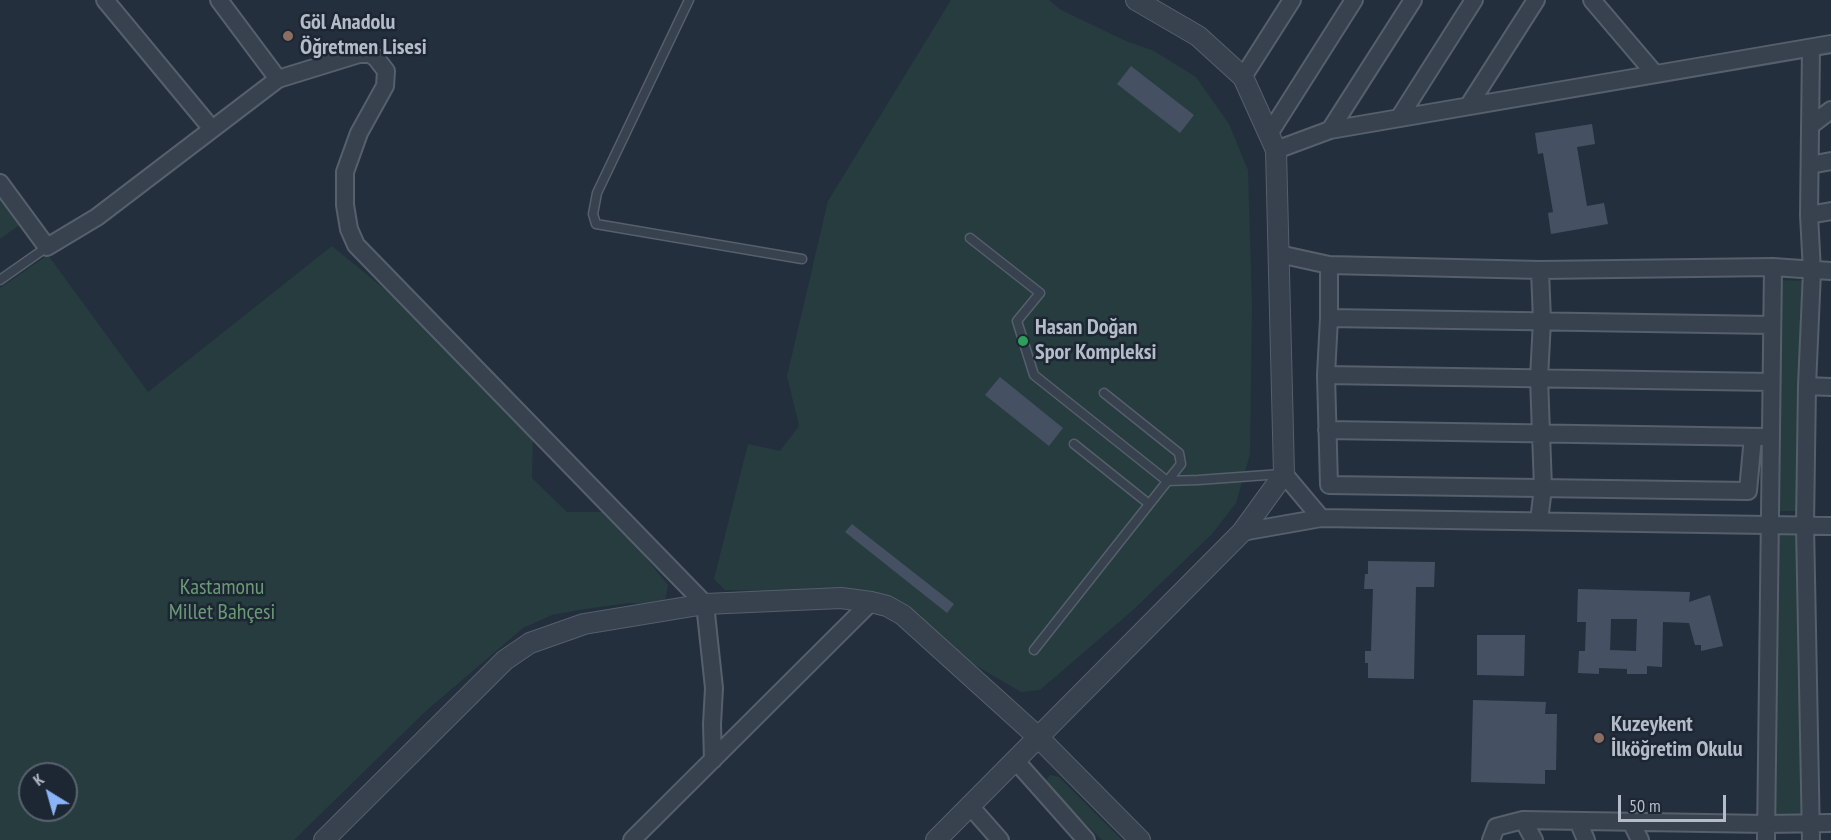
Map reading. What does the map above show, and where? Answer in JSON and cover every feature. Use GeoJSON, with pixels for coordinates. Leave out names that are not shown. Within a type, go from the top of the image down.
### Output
{"type":"FeatureCollection","features":[{"type":"Feature","properties":{"kind":"street"},"geometry":{"type":"LineString","coordinates":[[105,0],[212,129]]}},
{"type":"Feature","properties":{"kind":"street"},"geometry":{"type":"LineString","coordinates":[[219,0],[278,79]]}},
{"type":"Feature","properties":{"kind":"street"},"geometry":{"type":"LineString","coordinates":[[936,840],[1242,532],[1284,474],[1279,254],[1272,142],[1243,77],[1198,36],[1136,0]]}},
{"type":"Feature","properties":{"kind":"street"},"geometry":{"type":"LineString","coordinates":[[1243,77],[1292,0]]}},
{"type":"Feature","properties":{"kind":"street"},"geometry":{"type":"LineString","coordinates":[[1272,142],[1354,0]]}},
{"type":"Feature","properties":{"kind":"street"},"geometry":{"type":"LineString","coordinates":[[1330,130],[1413,0]]}},
{"type":"Feature","properties":{"kind":"street"},"geometry":{"type":"LineString","coordinates":[[1399,118],[1474,0]]}},
{"type":"Feature","properties":{"kind":"street"},"geometry":{"type":"LineString","coordinates":[[1469,105],[1536,0]]}},
{"type":"Feature","properties":{"kind":"street"},"geometry":{"type":"LineString","coordinates":[[1592,0],[1655,74]]}},
{"type":"Feature","properties":{"kind":"street"},"geometry":{"type":"LineString","coordinates":[[1272,142],[1469,105],[1831,44]]}},
{"type":"Feature","properties":{"kind":"street"},"geometry":{"type":"LineString","coordinates":[[1811,48],[1809,215],[1812,270],[1807,386],[1805,525],[1811,832]]}},
{"type":"Feature","properties":{"kind":"street"},"geometry":{"type":"LineString","coordinates":[[0,183],[47,247],[97,217],[278,79],[363,53],[373,55],[382,64],[387,75],[385,86],[359,134],[345,172],[345,205],[349,229],[356,245],[705,604],[714,688],[713,760]]}},
{"type":"Feature","properties":{"kind":"street"},"geometry":{"type":"LineString","coordinates":[[1810,126],[1831,110]]}},
{"type":"Feature","properties":{"kind":"street"},"geometry":{"type":"LineString","coordinates":[[1810,165],[1831,161]]}},
{"type":"Feature","properties":{"kind":"street"},"geometry":{"type":"LineString","coordinates":[[1809,215],[1831,211]]}},
{"type":"Feature","properties":{"kind":"street"},"geometry":{"type":"LineString","coordinates":[[1279,254],[1329,265],[1540,270],[1773,267],[1831,271]]}},
{"type":"Feature","properties":{"kind":"street"},"geometry":{"type":"LineString","coordinates":[[1329,265],[1326,375],[1329,485],[1748,491],[1753,437]]}},
{"type":"Feature","properties":{"kind":"street"},"geometry":{"type":"LineString","coordinates":[[1766,832],[1773,267]]}},
{"type":"Feature","properties":{"kind":"street"},"geometry":{"type":"LineString","coordinates":[[1539,521],[1543,488],[1539,378],[1542,321],[1540,270]]}},
{"type":"Feature","properties":{"kind":"street"},"geometry":{"type":"LineString","coordinates":[[1329,318],[1772,325]]}},
{"type":"Feature","properties":{"kind":"street"},"geometry":{"type":"LineString","coordinates":[[1326,375],[1771,382]]}},
{"type":"Feature","properties":{"kind":"street"},"geometry":{"type":"LineString","coordinates":[[1807,386],[1831,387]]}},
{"type":"Feature","properties":{"kind":"street"},"geometry":{"type":"LineString","coordinates":[[1327,430],[1771,437]]}},
{"type":"Feature","properties":{"kind":"street"},"geometry":{"type":"LineString","coordinates":[[1284,474],[1321,518]]}},
{"type":"Feature","properties":{"kind":"street"},"geometry":{"type":"LineString","coordinates":[[1242,532],[1321,518],[1831,526]]}},
{"type":"Feature","properties":{"kind":"street"},"geometry":{"type":"LineString","coordinates":[[324,840],[505,660],[543,637],[584,624],[705,604],[841,598],[887,606],[903,615],[1038,737],[1140,840]]}},
{"type":"Feature","properties":{"kind":"street"},"geometry":{"type":"LineString","coordinates":[[632,840],[871,602]]}},
{"type":"Feature","properties":{"kind":"street"},"geometry":{"type":"LineString","coordinates":[[1015,760],[1086,840]]}},
{"type":"Feature","properties":{"kind":"street"},"geometry":{"type":"LineString","coordinates":[[970,806],[1000,840]]}},
{"type":"Feature","properties":{"kind":"street"},"geometry":{"type":"LineString","coordinates":[[1491,840],[1496,827],[1523,820],[1631,822],[1766,832],[1811,832],[1831,823]]}},
{"type":"Feature","properties":{"kind":"street"},"geometry":{"type":"LineString","coordinates":[[1523,820],[1534,840]]}},
{"type":"Feature","properties":{"kind":"street"},"geometry":{"type":"LineString","coordinates":[[1578,821],[1586,840]]}},
{"type":"Feature","properties":{"kind":"street"},"geometry":{"type":"LineString","coordinates":[[1631,822],[1640,840]]}},
{"type":"Feature","properties":{"kind":"lane"},"geometry":{"type":"LineString","coordinates":[[689,0],[597,193],[592,214],[596,224],[802,259]]}},
{"type":"Feature","properties":{"kind":"lane"},"geometry":{"type":"LineString","coordinates":[[970,238],[1040,293],[1017,321],[1034,375],[1167,480],[1284,474]]}},
{"type":"Feature","properties":{"kind":"lane"},"geometry":{"type":"LineString","coordinates":[[0,280],[47,247]]}},
{"type":"Feature","properties":{"kind":"lane"},"geometry":{"type":"LineString","coordinates":[[1035,650],[1181,464],[1179,453],[1104,393]]}},
{"type":"Feature","properties":{"kind":"lane"},"geometry":{"type":"LineString","coordinates":[[1074,444],[1149,504]]}},
{"type":"Feature","properties":{"kind":"green space","name":"Hasan Doğan Spor Kompleksi"},"geometry":{"type":"Polygon","coordinates":[[[951,0],[1049,0],[1061,10],[1126,41],[1154,51],[1196,77],[1229,124],[1248,170],[1252,305],[1250,454],[1236,503],[1212,534],[1133,610],[1040,690],[1021,692],[852,593],[725,590],[714,579],[748,444],[780,451],[799,426],[787,376],[828,201],[951,0]]]}},
{"type":"Feature","properties":{"kind":"green space"},"geometry":{"type":"Polygon","coordinates":[[[0,195],[21,224],[0,239],[0,195]]]}},
{"type":"Feature","properties":{"kind":"green space","name":"Kastamonu Millet Bahçesi"},"geometry":{"type":"Polygon","coordinates":[[[332,246],[420,318],[533,430],[532,478],[567,512],[609,512],[668,585],[664,605],[629,603],[585,609],[552,615],[523,628],[427,710],[294,840],[0,840],[0,288],[48,255],[148,392],[332,246]]]}},
{"type":"Feature","properties":{"kind":"green space"},"geometry":{"type":"Polygon","coordinates":[[[1778,280],[1809,281],[1806,511],[1774,511],[1778,280]]]}},
{"type":"Feature","properties":{"kind":"green space"},"geometry":{"type":"Polygon","coordinates":[[[1764,533],[1797,533],[1802,815],[1759,815],[1764,533]]]}},
{"type":"Feature","properties":{"kind":"green space"},"geometry":{"type":"Polygon","coordinates":[[[1050,775],[1059,777],[1122,840],[1102,840],[1048,787],[1047,779],[1050,775]]]}},
{"type":"Feature","properties":{"kind":"building"},"geometry":{"type":"Polygon","coordinates":[[[1131,66],[1194,115],[1180,133],[1117,84],[1131,66]]]}},
{"type":"Feature","properties":{"kind":"building"},"geometry":{"type":"Polygon","coordinates":[[[1592,124],[1595,144],[1577,147],[1587,206],[1604,203],[1608,224],[1551,234],[1548,213],[1553,212],[1543,153],[1538,154],[1535,133],[1592,124]]]}},
{"type":"Feature","properties":{"kind":"building"},"geometry":{"type":"Polygon","coordinates":[[[1000,377],[1063,428],[1049,446],[985,395],[1000,377]]]}},
{"type":"Feature","properties":{"kind":"building"},"geometry":{"type":"Polygon","coordinates":[[[852,524],[954,604],[947,613],[845,532],[852,524]]]}},
{"type":"Feature","properties":{"kind":"building"},"geometry":{"type":"Polygon","coordinates":[[[1368,561],[1435,562],[1434,587],[1416,587],[1414,679],[1368,678],[1365,651],[1371,651],[1373,589],[1364,589],[1365,574],[1368,574],[1368,561]]]}},
{"type":"Feature","properties":{"kind":"building"},"geometry":{"type":"Polygon","coordinates":[[[1578,589],[1690,592],[1689,602],[1710,595],[1723,646],[1701,651],[1701,645],[1695,645],[1689,623],[1663,622],[1662,667],[1647,666],[1647,674],[1627,674],[1627,669],[1599,668],[1599,674],[1578,673],[1579,651],[1585,651],[1586,622],[1577,622],[1578,589]],[[1611,619],[1610,650],[1636,651],[1637,619],[1611,619]]]}},
{"type":"Feature","properties":{"kind":"building"},"geometry":{"type":"Polygon","coordinates":[[[1477,635],[1525,635],[1524,676],[1477,675],[1477,635]]]}},
{"type":"Feature","properties":{"kind":"building"},"geometry":{"type":"Polygon","coordinates":[[[1473,700],[1546,702],[1545,714],[1557,714],[1556,770],[1545,770],[1545,784],[1471,782],[1473,700]]]}},
{"type":"Feature","properties":{"kind":"place","name":"Göl Anadolu Öğretmen Lisesi"},"geometry":{"type":"Point","coordinates":[288,36]}},
{"type":"Feature","properties":{"kind":"place","name":"Hasan Doğan Spor Kompleksi"},"geometry":{"type":"Point","coordinates":[1023,341]}},
{"type":"Feature","properties":{"kind":"place","name":"Kuzeykent İlköğretim Okulu"},"geometry":{"type":"Point","coordinates":[1599,738]}}]}
